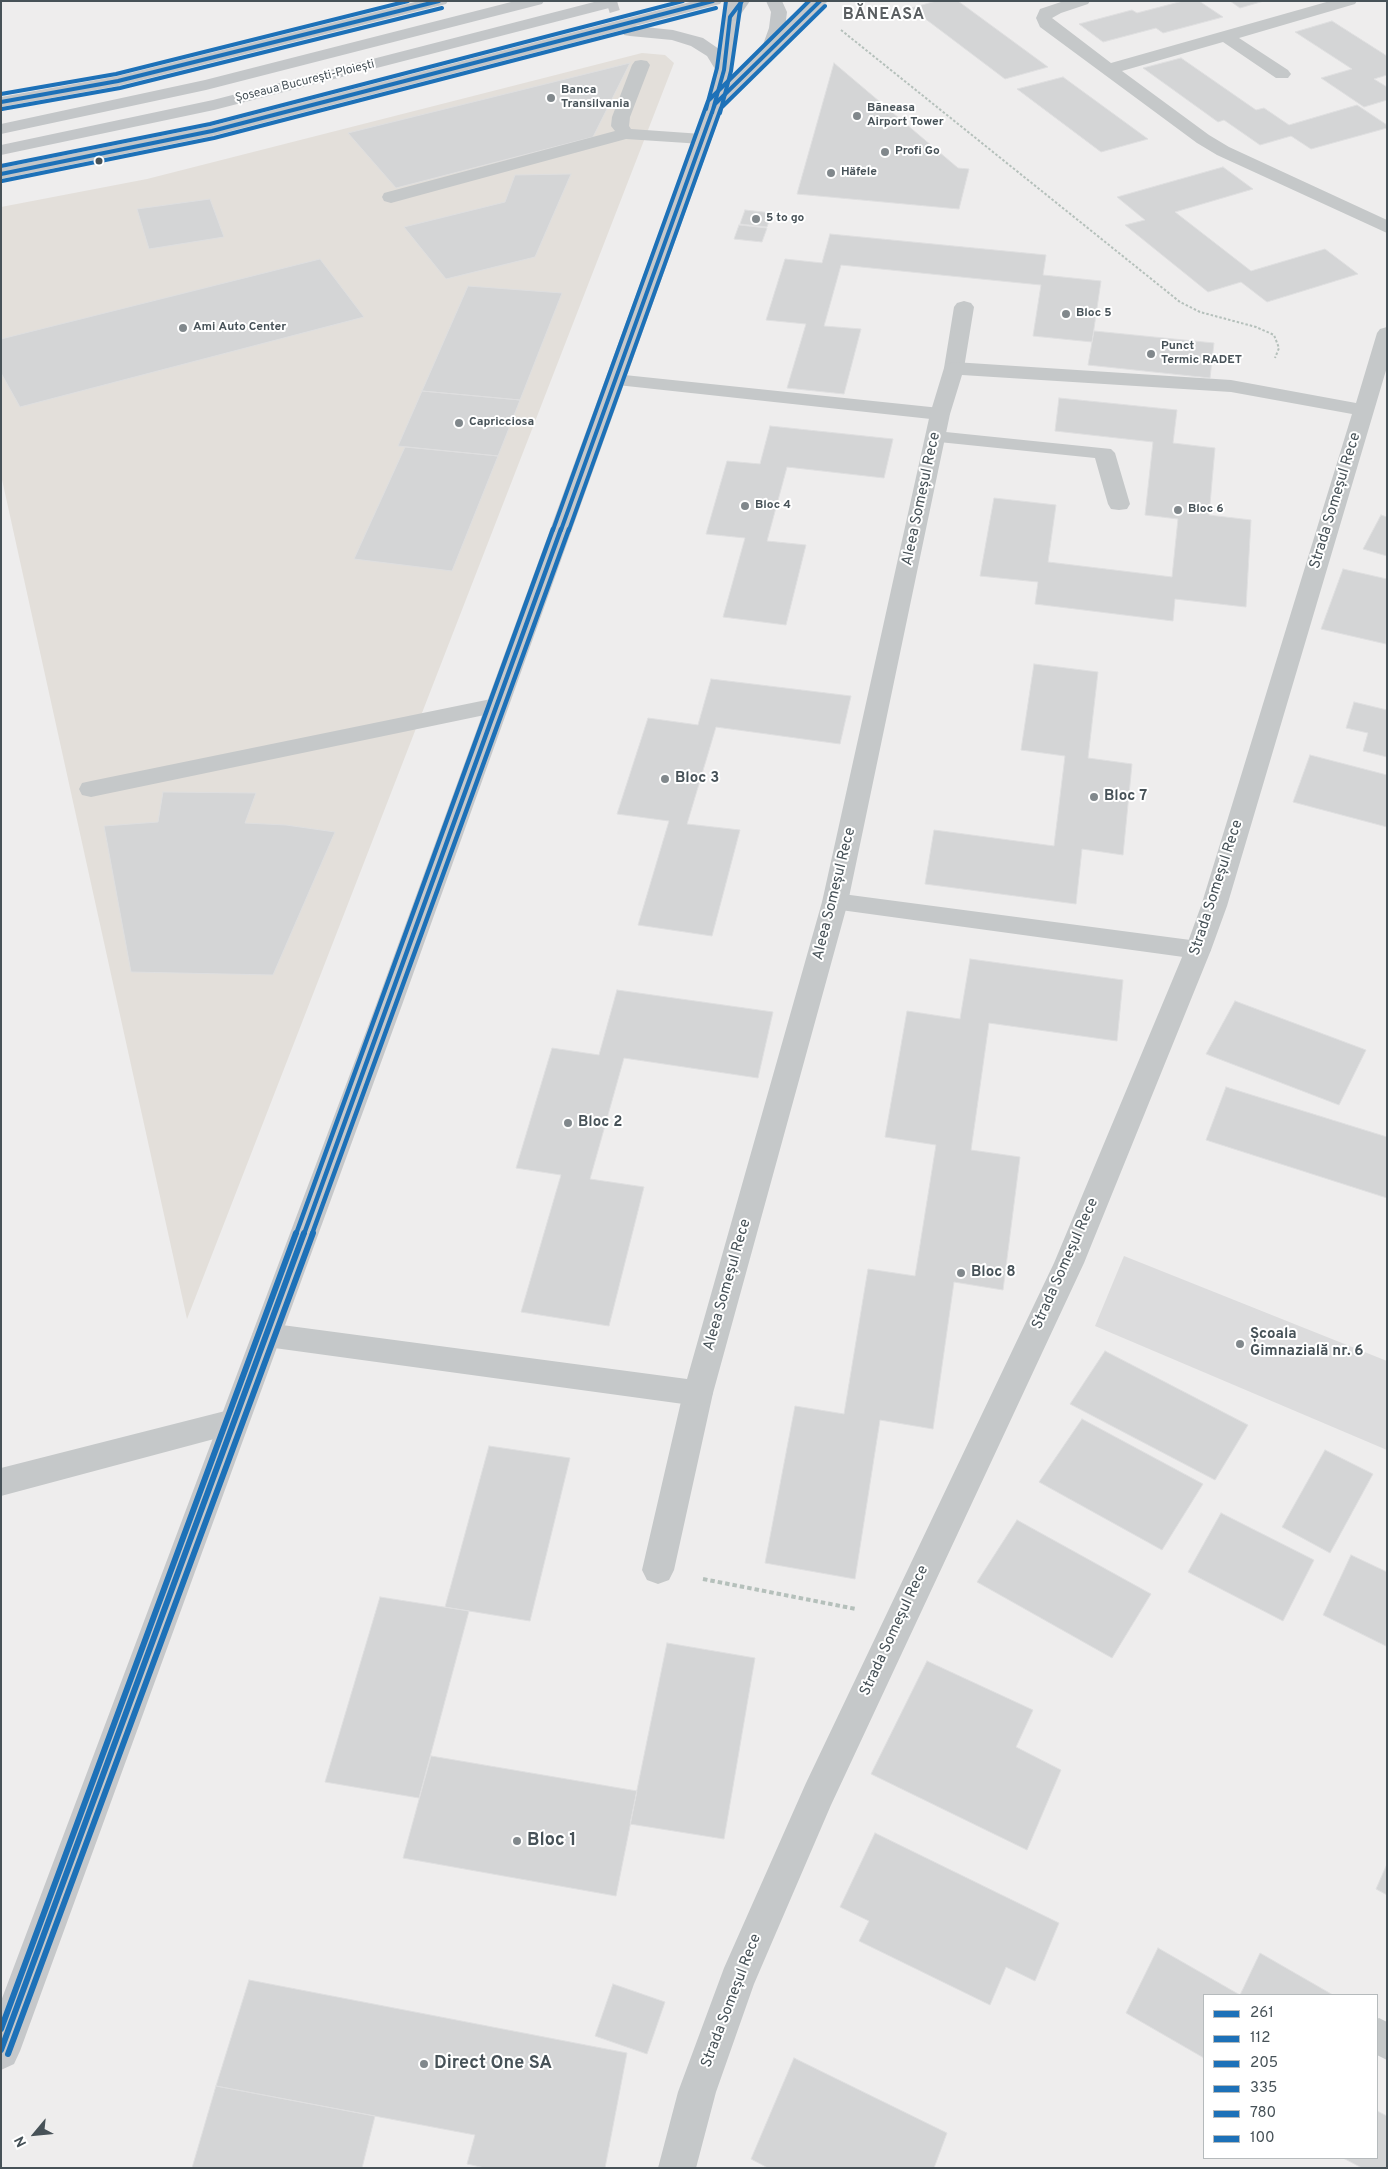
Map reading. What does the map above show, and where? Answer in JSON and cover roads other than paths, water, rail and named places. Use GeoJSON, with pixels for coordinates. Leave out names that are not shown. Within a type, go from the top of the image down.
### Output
{"type":"FeatureCollection","features":[{"type":"Feature","properties":{"kind":"main road"},"geometry":{"type":"LineString","coordinates":[[1,102],[118,81],[440,1]]}},
{"type":"Feature","properties":{"kind":"main road","name":"Șoseaua București-Ploiești"},"geometry":{"type":"LineString","coordinates":[[1,128],[99,110],[206,86],[536,1]]}},
{"type":"Feature","properties":{"kind":"main road"},"geometry":{"type":"LineString","coordinates":[[666,8],[685,1]]}},
{"type":"Feature","properties":{"kind":"main road","name":"Șoseaua București-Ploiești"},"geometry":{"type":"LineString","coordinates":[[1,174],[204,133],[606,30],[666,8],[714,1]]}},
{"type":"Feature","properties":{"kind":"main road"},"geometry":{"type":"LineString","coordinates":[[1,2051],[389,1006],[496,706],[716,104],[724,70],[732,9],[742,1]]}},
{"type":"Feature","properties":{"kind":"main road"},"geometry":{"type":"LineString","coordinates":[[769,50],[778,28],[779,12],[774,1]]}},
{"type":"Feature","properties":{"kind":"main road"},"geometry":{"type":"LineString","coordinates":[[716,104],[820,1]]}},
{"type":"Feature","properties":{"kind":"main road","name":"Șoseaua București-Ploiești"},"geometry":{"type":"LineString","coordinates":[[1,150],[214,105],[607,4]]}},
{"type":"Feature","properties":{"kind":"main road"},"geometry":{"type":"LineString","coordinates":[[606,30],[657,32],[688,38],[713,53],[724,70]]}},
{"type":"Feature","properties":{"kind":"street"},"geometry":{"type":"LineString","coordinates":[[1082,1],[1046,13],[1044,18],[1046,23],[1203,139],[1223,151],[1387,227]]}},
{"type":"Feature","properties":{"kind":"street"},"geometry":{"type":"LineString","coordinates":[[1109,69],[1349,1]]}},
{"type":"Feature","properties":{"kind":"street"},"geometry":{"type":"LineString","coordinates":[[1225,36],[1282,74]]}},
{"type":"Feature","properties":{"kind":"street"},"geometry":{"type":"LineString","coordinates":[[626,134],[620,126],[621,117],[641,65]]}},
{"type":"Feature","properties":{"kind":"street"},"geometry":{"type":"LineString","coordinates":[[392,197],[626,134],[702,139]]}},
{"type":"Feature","properties":{"kind":"street","name":"Aleea Someșul Rece"},"geometry":{"type":"LineString","coordinates":[[658,1570],[698,1393],[835,902],[940,414],[954,368],[964,307]]}},
{"type":"Feature","properties":{"kind":"street","name":"Strada Someșul Rece"},"geometry":{"type":"LineString","coordinates":[[677,2168],[697,2092],[737,1981],[818,1795],[1069,1263],[1198,950],[1214,906],[1363,410],[1380,384],[1387,333]]}},
{"type":"Feature","properties":{"kind":"street"},"geometry":{"type":"LineString","coordinates":[[954,368],[1221,386],[1262,391],[1363,410]]}},
{"type":"Feature","properties":{"kind":"street"},"geometry":{"type":"LineString","coordinates":[[615,380],[940,414]]}},
{"type":"Feature","properties":{"kind":"street"},"geometry":{"type":"LineString","coordinates":[[936,437],[1104,453],[1119,504]]}},
{"type":"Feature","properties":{"kind":"street"},"geometry":{"type":"LineString","coordinates":[[91,788],[496,706]]}},
{"type":"Feature","properties":{"kind":"street"},"geometry":{"type":"LineString","coordinates":[[835,902],[1198,950]]}},
{"type":"Feature","properties":{"kind":"street"},"geometry":{"type":"LineString","coordinates":[[267,1335],[698,1393]]}},
{"type":"Feature","properties":{"kind":"street"},"geometry":{"type":"LineString","coordinates":[[1,1482],[233,1422]]}},
{"type":"Feature","properties":{"kind":"tunnel"},"geometry":{"type":"LineString","coordinates":[[607,4],[617,1]]}},
{"type":"Feature","properties":{"kind":"place","name":"Banca Transilvania"},"geometry":{"type":"Point","coordinates":[551,98]}},
{"type":"Feature","properties":{"kind":"place","name":"Băneasa Airport Tower"},"geometry":{"type":"Point","coordinates":[857,116]}},
{"type":"Feature","properties":{"kind":"place","name":"Profi Go"},"geometry":{"type":"Point","coordinates":[885,152]}},
{"type":"Feature","properties":{"kind":"place","name":"Häfele"},"geometry":{"type":"Point","coordinates":[831,173]}},
{"type":"Feature","properties":{"kind":"place","name":"5 to go"},"geometry":{"type":"Point","coordinates":[756,219]}},
{"type":"Feature","properties":{"kind":"place","name":"Bloc 5"},"geometry":{"type":"Point","coordinates":[1066,314]}},
{"type":"Feature","properties":{"kind":"place","name":"Ami Auto Center"},"geometry":{"type":"Point","coordinates":[183,328]}},
{"type":"Feature","properties":{"kind":"place","name":"Punct Termic RADET"},"geometry":{"type":"Point","coordinates":[1151,354]}},
{"type":"Feature","properties":{"kind":"place","name":"Capricciosa"},"geometry":{"type":"Point","coordinates":[459,423]}},
{"type":"Feature","properties":{"kind":"place","name":"Bloc 4"},"geometry":{"type":"Point","coordinates":[745,506]}},
{"type":"Feature","properties":{"kind":"place","name":"Bloc 6"},"geometry":{"type":"Point","coordinates":[1178,510]}},
{"type":"Feature","properties":{"kind":"place","name":"Bloc 3"},"geometry":{"type":"Point","coordinates":[665,779]}},
{"type":"Feature","properties":{"kind":"place","name":"Bloc 7"},"geometry":{"type":"Point","coordinates":[1094,797]}},
{"type":"Feature","properties":{"kind":"place","name":"Bloc 2"},"geometry":{"type":"Point","coordinates":[568,1123]}},
{"type":"Feature","properties":{"kind":"place","name":"Bloc 8"},"geometry":{"type":"Point","coordinates":[961,1273]}},
{"type":"Feature","properties":{"kind":"place","name":"Școala Gimnazială nr. 6"},"geometry":{"type":"Point","coordinates":[1240,1344]}},
{"type":"Feature","properties":{"kind":"place","name":"Bloc 1"},"geometry":{"type":"Point","coordinates":[517,1841]}},
{"type":"Feature","properties":{"kind":"place","name":"Direct One SA"},"geometry":{"type":"Point","coordinates":[424,2064]}},
{"type":"Feature","properties":{"kind":"district","name":"BĂNEASA"},"geometry":{"type":"Point","coordinates":[884,16]}}]}
